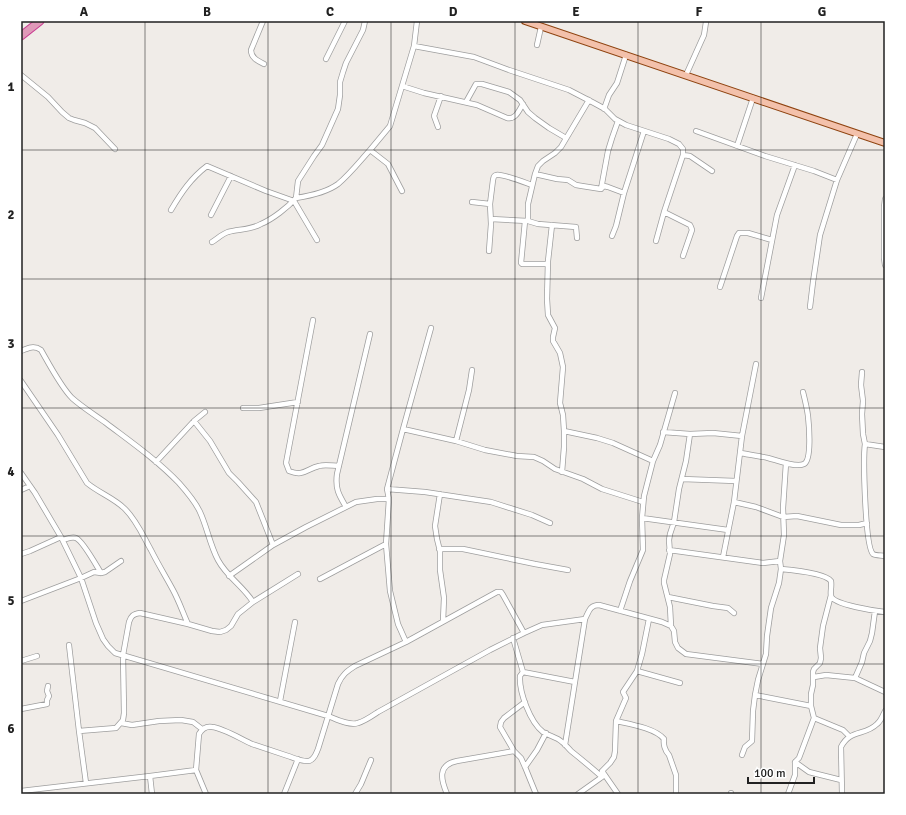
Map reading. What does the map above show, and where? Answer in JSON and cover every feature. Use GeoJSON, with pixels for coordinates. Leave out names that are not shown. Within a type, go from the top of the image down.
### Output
{"type":"FeatureCollection","features":[{"type":"Feature","properties":{"kind":"highway"},"geometry":{"type":"LineString","coordinates":[[21,33],[35,21]]}},
{"type":"Feature","properties":{"kind":"highway"},"geometry":{"type":"LineString","coordinates":[[21,36],[40,21]]}},
{"type":"Feature","properties":{"kind":"main road"},"geometry":{"type":"LineString","coordinates":[[525,21],[885,143]]}},
{"type":"Feature","properties":{"kind":"street"},"geometry":{"type":"LineString","coordinates":[[263,21],[251,50],[251,54],[254,59],[264,64]]}},
{"type":"Feature","properties":{"kind":"street"},"geometry":{"type":"LineString","coordinates":[[326,58],[345,21]]}},
{"type":"Feature","properties":{"kind":"street"},"geometry":{"type":"LineString","coordinates":[[318,240],[295,199],[298,181],[322,145],[338,109],[340,82],[343,72],[363,30],[365,21]]}},
{"type":"Feature","properties":{"kind":"street"},"geometry":{"type":"LineString","coordinates":[[171,210],[181,193],[201,170],[207,166],[266,191],[295,199],[309,196],[337,184],[353,169],[390,126],[414,46],[417,21]]}},
{"type":"Feature","properties":{"kind":"street"},"geometry":{"type":"LineString","coordinates":[[686,75],[704,35],[706,22]]}},
{"type":"Feature","properties":{"kind":"street"},"geometry":{"type":"LineString","coordinates":[[537,45],[541,27]]}},
{"type":"Feature","properties":{"kind":"street"},"geometry":{"type":"LineString","coordinates":[[414,46],[474,58],[569,90],[604,109],[618,121],[679,144],[683,149],[683,155],[656,241]]}},
{"type":"Feature","properties":{"kind":"street"},"geometry":{"type":"LineString","coordinates":[[604,109],[617,83],[626,55]]}},
{"type":"Feature","properties":{"kind":"street"},"geometry":{"type":"LineString","coordinates":[[21,75],[48,97],[69,118],[95,128],[114,148]]}},
{"type":"Feature","properties":{"kind":"street"},"geometry":{"type":"LineString","coordinates":[[466,102],[476,84],[482,84],[509,92],[520,100],[528,112],[535,118],[566,138]]}},
{"type":"Feature","properties":{"kind":"street"},"geometry":{"type":"LineString","coordinates":[[402,86],[424,93],[477,105],[498,115],[511,119],[516,116],[523,104]]}},
{"type":"Feature","properties":{"kind":"street"},"geometry":{"type":"LineString","coordinates":[[438,128],[434,116],[441,96]]}},
{"type":"Feature","properties":{"kind":"street"},"geometry":{"type":"LineString","coordinates":[[737,146],[753,98]]}},
{"type":"Feature","properties":{"kind":"street"},"geometry":{"type":"LineString","coordinates":[[548,264],[521,263],[528,204],[532,185],[538,166],[561,147],[589,100]]}},
{"type":"Feature","properties":{"kind":"street"},"geometry":{"type":"LineString","coordinates":[[601,189],[608,151],[618,121]]}},
{"type":"Feature","properties":{"kind":"street"},"geometry":{"type":"LineString","coordinates":[[612,236],[644,131]]}},
{"type":"Feature","properties":{"kind":"street"},"geometry":{"type":"LineString","coordinates":[[696,131],[837,180]]}},
{"type":"Feature","properties":{"kind":"street"},"geometry":{"type":"LineString","coordinates":[[810,307],[820,235],[837,180],[858,134]]}},
{"type":"Feature","properties":{"kind":"street"},"geometry":{"type":"LineString","coordinates":[[370,150],[388,164],[402,191]]}},
{"type":"Feature","properties":{"kind":"street"},"geometry":{"type":"LineString","coordinates":[[683,155],[690,156],[712,171]]}},
{"type":"Feature","properties":{"kind":"street"},"geometry":{"type":"LineString","coordinates":[[761,298],[779,209],[795,165]]}},
{"type":"Feature","properties":{"kind":"street"},"geometry":{"type":"LineString","coordinates":[[535,174],[568,180],[582,186],[601,189],[604,186],[624,193]]}},
{"type":"Feature","properties":{"kind":"street"},"geometry":{"type":"LineString","coordinates":[[489,251],[491,219],[490,204],[494,176],[502,175],[532,185]]}},
{"type":"Feature","properties":{"kind":"street"},"geometry":{"type":"LineString","coordinates":[[211,215],[231,176]]}},
{"type":"Feature","properties":{"kind":"street"},"geometry":{"type":"LineString","coordinates":[[212,242],[225,233],[261,225],[277,215],[295,199]]}},
{"type":"Feature","properties":{"kind":"street"},"geometry":{"type":"LineString","coordinates":[[885,201],[885,265]]}},
{"type":"Feature","properties":{"kind":"street"},"geometry":{"type":"LineString","coordinates":[[472,202],[490,204]]}},
{"type":"Feature","properties":{"kind":"street"},"geometry":{"type":"LineString","coordinates":[[664,212],[692,227],[683,256]]}},
{"type":"Feature","properties":{"kind":"street"},"geometry":{"type":"LineString","coordinates":[[491,219],[526,221],[576,228],[577,238]]}},
{"type":"Feature","properties":{"kind":"street"},"geometry":{"type":"LineString","coordinates":[[552,225],[548,264],[548,313],[555,328],[553,341],[560,353],[563,367],[560,402],[564,431],[562,472]]}},
{"type":"Feature","properties":{"kind":"street"},"geometry":{"type":"LineString","coordinates":[[720,287],[739,233],[748,233],[772,240]]}},
{"type":"Feature","properties":{"kind":"street"},"geometry":{"type":"LineString","coordinates":[[314,320],[286,463],[289,471],[295,474],[304,473],[320,466],[339,466]]}},
{"type":"Feature","properties":{"kind":"street"},"geometry":{"type":"LineString","coordinates":[[406,642],[398,624],[390,591],[386,544],[389,499],[387,489],[431,328]]}},
{"type":"Feature","properties":{"kind":"street"},"geometry":{"type":"LineString","coordinates":[[346,507],[336,487],[337,474],[370,334]]}},
{"type":"Feature","properties":{"kind":"street"},"geometry":{"type":"LineString","coordinates":[[21,350],[32,347],[37,347],[41,350],[56,375],[72,397],[125,437],[179,483],[194,500],[201,512],[218,561],[229,576],[246,592],[253,602]]}},
{"type":"Feature","properties":{"kind":"street"},"geometry":{"type":"LineString","coordinates":[[723,558],[734,502],[742,436],[756,364]]}},
{"type":"Feature","properties":{"kind":"street"},"geometry":{"type":"LineString","coordinates":[[456,441],[469,390],[472,370]]}},
{"type":"Feature","properties":{"kind":"street"},"geometry":{"type":"LineString","coordinates":[[862,372],[861,385],[863,401],[863,434],[865,444],[867,523],[872,553],[875,555],[885,556]]}},
{"type":"Feature","properties":{"kind":"street"},"geometry":{"type":"LineString","coordinates":[[21,382],[58,435],[88,483],[94,489],[112,499],[133,519],[173,590],[188,624]]}},
{"type":"Feature","properties":{"kind":"street"},"geometry":{"type":"LineString","coordinates":[[741,453],[786,463],[805,463],[809,456],[808,416],[803,392]]}},
{"type":"Feature","properties":{"kind":"street"},"geometry":{"type":"LineString","coordinates":[[620,611],[643,550],[642,518],[644,502],[653,461],[660,445],[675,393]]}},
{"type":"Feature","properties":{"kind":"street"},"geometry":{"type":"LineString","coordinates":[[243,408],[259,408],[298,402]]}},
{"type":"Feature","properties":{"kind":"street"},"geometry":{"type":"LineString","coordinates":[[156,462],[204,412]]}},
{"type":"Feature","properties":{"kind":"street"},"geometry":{"type":"LineString","coordinates":[[194,421],[210,442],[229,473],[256,502],[273,545]]}},
{"type":"Feature","properties":{"kind":"street"},"geometry":{"type":"LineString","coordinates":[[403,429],[504,454],[534,457],[562,472],[583,479],[602,489],[644,502]]}},
{"type":"Feature","properties":{"kind":"street"},"geometry":{"type":"LineString","coordinates":[[564,431],[613,442],[653,461]]}},
{"type":"Feature","properties":{"kind":"street"},"geometry":{"type":"LineString","coordinates":[[663,432],[690,434],[713,433],[742,436]]}},
{"type":"Feature","properties":{"kind":"street"},"geometry":{"type":"LineString","coordinates":[[690,434],[674,522],[669,540],[669,558],[664,580],[675,642],[678,648],[686,654],[763,664]]}},
{"type":"Feature","properties":{"kind":"street"},"geometry":{"type":"LineString","coordinates":[[865,444],[885,447]]}},
{"type":"Feature","properties":{"kind":"street"},"geometry":{"type":"LineString","coordinates":[[742,754],[745,747],[752,741],[755,695],[766,654],[771,608],[779,583],[781,569],[780,561],[784,535],[782,508],[786,463]]}},
{"type":"Feature","properties":{"kind":"street"},"geometry":{"type":"LineString","coordinates":[[21,473],[62,538],[81,578],[103,639],[115,653],[348,722],[356,724],[364,721],[490,650],[542,625],[585,619]]}},
{"type":"Feature","properties":{"kind":"street"},"geometry":{"type":"LineString","coordinates":[[682,479],[736,481]]}},
{"type":"Feature","properties":{"kind":"street"},"geometry":{"type":"LineString","coordinates":[[21,490],[30,486]]}},
{"type":"Feature","properties":{"kind":"street"},"geometry":{"type":"LineString","coordinates":[[387,489],[440,494],[501,505],[532,515],[550,523]]}},
{"type":"Feature","properties":{"kind":"street"},"geometry":{"type":"LineString","coordinates":[[440,494],[435,526],[444,598],[443,621]]}},
{"type":"Feature","properties":{"kind":"street"},"geometry":{"type":"LineString","coordinates":[[229,576],[273,545],[356,502],[389,499]]}},
{"type":"Feature","properties":{"kind":"street"},"geometry":{"type":"LineString","coordinates":[[734,502],[756,507],[783,517],[797,516],[841,525],[859,525],[867,523]]}},
{"type":"Feature","properties":{"kind":"street"},"geometry":{"type":"LineString","coordinates":[[642,518],[728,530]]}},
{"type":"Feature","properties":{"kind":"street"},"geometry":{"type":"LineString","coordinates":[[21,554],[30,552],[62,538],[73,537],[77,538],[84,547],[100,573]]}},
{"type":"Feature","properties":{"kind":"street"},"geometry":{"type":"LineString","coordinates":[[320,579],[386,544]]}},
{"type":"Feature","properties":{"kind":"street"},"geometry":{"type":"LineString","coordinates":[[439,549],[463,549],[568,570]]}},
{"type":"Feature","properties":{"kind":"street"},"geometry":{"type":"LineString","coordinates":[[669,550],[763,563],[780,561]]}},
{"type":"Feature","properties":{"kind":"street"},"geometry":{"type":"LineString","coordinates":[[21,601],[94,572],[100,573],[121,561]]}},
{"type":"Feature","properties":{"kind":"street"},"geometry":{"type":"LineString","coordinates":[[781,569],[827,577],[831,581],[832,585],[823,626],[820,648],[820,663],[814,670],[811,694],[811,706],[814,718],[799,758],[795,762],[795,775],[788,794]]}},
{"type":"Feature","properties":{"kind":"street"},"geometry":{"type":"LineString","coordinates":[[79,731],[116,728],[123,720],[123,655],[130,617],[133,614],[140,613],[220,632],[231,626],[238,614],[253,602],[298,574]]}},
{"type":"Feature","properties":{"kind":"street"},"geometry":{"type":"LineString","coordinates":[[206,794],[196,770],[199,734],[202,729],[212,726],[253,744],[305,761],[310,760],[314,757],[318,749],[338,684],[342,676],[348,670],[406,642],[497,592],[501,592],[524,633]]}},
{"type":"Feature","properties":{"kind":"street"},"geometry":{"type":"LineString","coordinates":[[831,595],[833,599],[843,604],[885,612]]}},
{"type":"Feature","properties":{"kind":"street"},"geometry":{"type":"LineString","coordinates":[[668,597],[728,608],[734,613]]}},
{"type":"Feature","properties":{"kind":"street"},"geometry":{"type":"LineString","coordinates":[[565,745],[585,619],[590,608],[594,605],[599,605],[662,622],[671,626]]}},
{"type":"Feature","properties":{"kind":"street"},"geometry":{"type":"LineString","coordinates":[[855,678],[859,672],[864,652],[870,641],[875,611]]}},
{"type":"Feature","properties":{"kind":"street"},"geometry":{"type":"LineString","coordinates":[[602,777],[602,771],[614,757],[616,721],[626,698],[623,692],[637,671],[649,619]]}},
{"type":"Feature","properties":{"kind":"street"},"geometry":{"type":"LineString","coordinates":[[280,701],[295,622]]}},
{"type":"Feature","properties":{"kind":"street"},"geometry":{"type":"LineString","coordinates":[[513,638],[524,672]]}},
{"type":"Feature","properties":{"kind":"street"},"geometry":{"type":"LineString","coordinates":[[69,645],[86,784]]}},
{"type":"Feature","properties":{"kind":"street"},"geometry":{"type":"LineString","coordinates":[[21,661],[37,656]]}},
{"type":"Feature","properties":{"kind":"street"},"geometry":{"type":"LineString","coordinates":[[637,671],[680,683]]}},
{"type":"Feature","properties":{"kind":"street"},"geometry":{"type":"LineString","coordinates":[[524,672],[575,682]]}},
{"type":"Feature","properties":{"kind":"street"},"geometry":{"type":"LineString","coordinates":[[524,672],[520,676],[520,681],[528,711],[536,724],[546,733],[562,741],[569,749],[602,777]]}},
{"type":"Feature","properties":{"kind":"street"},"geometry":{"type":"LineString","coordinates":[[814,676],[826,675],[855,678],[885,692]]}},
{"type":"Feature","properties":{"kind":"street"},"geometry":{"type":"LineString","coordinates":[[21,709],[47,704],[46,700],[49,696],[47,691],[48,686]]}},
{"type":"Feature","properties":{"kind":"street"},"geometry":{"type":"LineString","coordinates":[[755,695],[811,706]]}},
{"type":"Feature","properties":{"kind":"street"},"geometry":{"type":"LineString","coordinates":[[525,702],[504,718],[500,725],[501,731],[521,758],[536,794]]}},
{"type":"Feature","properties":{"kind":"street"},"geometry":{"type":"LineString","coordinates":[[842,794],[841,747],[844,741],[849,736],[878,724],[885,711]]}},
{"type":"Feature","properties":{"kind":"street"},"geometry":{"type":"LineString","coordinates":[[814,718],[843,730],[849,736]]}},
{"type":"Feature","properties":{"kind":"street"},"geometry":{"type":"LineString","coordinates":[[120,723],[132,726],[159,721],[181,720],[193,722],[202,729]]}},
{"type":"Feature","properties":{"kind":"street"},"geometry":{"type":"LineString","coordinates":[[616,721],[651,731],[660,735],[664,739],[663,743],[676,775],[676,794]]}},
{"type":"Feature","properties":{"kind":"street"},"geometry":{"type":"LineString","coordinates":[[525,767],[537,750],[546,733]]}},
{"type":"Feature","properties":{"kind":"street"},"geometry":{"type":"LineString","coordinates":[[448,794],[443,783],[442,775],[447,764],[514,750]]}},
{"type":"Feature","properties":{"kind":"street"},"geometry":{"type":"LineString","coordinates":[[284,794],[298,759]]}},
{"type":"Feature","properties":{"kind":"street"},"geometry":{"type":"LineString","coordinates":[[355,794],[371,760]]}},
{"type":"Feature","properties":{"kind":"street"},"geometry":{"type":"LineString","coordinates":[[795,762],[809,772],[841,780]]}},
{"type":"Feature","properties":{"kind":"street"},"geometry":{"type":"LineString","coordinates":[[21,792],[196,770]]}},
{"type":"Feature","properties":{"kind":"street"},"geometry":{"type":"LineString","coordinates":[[602,771],[618,794]]}},
{"type":"Feature","properties":{"kind":"street"},"geometry":{"type":"LineString","coordinates":[[150,776],[152,794]]}},
{"type":"Feature","properties":{"kind":"street"},"geometry":{"type":"LineString","coordinates":[[578,794],[602,777]]}}]}
